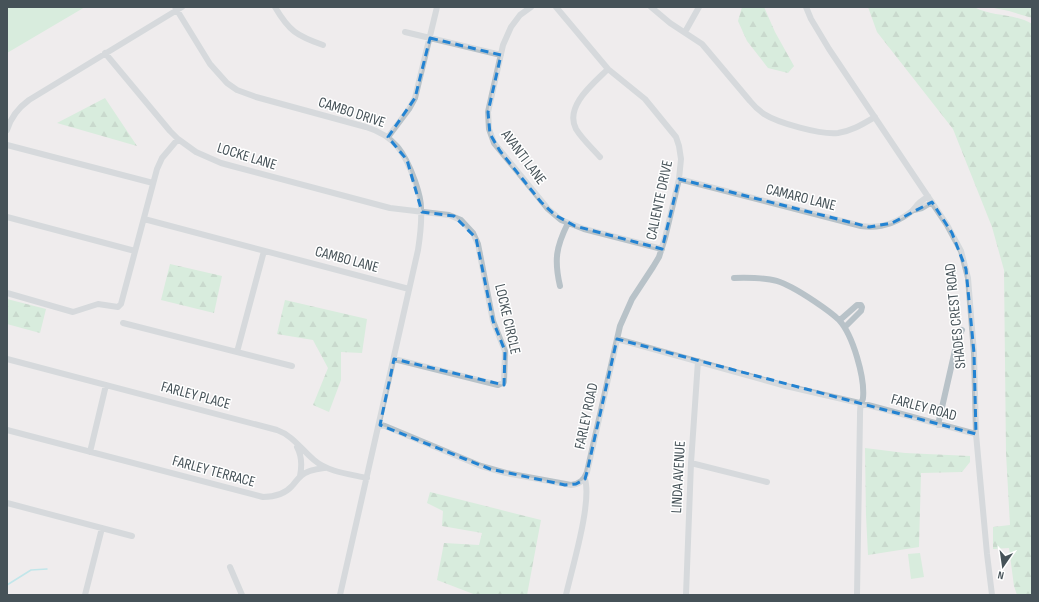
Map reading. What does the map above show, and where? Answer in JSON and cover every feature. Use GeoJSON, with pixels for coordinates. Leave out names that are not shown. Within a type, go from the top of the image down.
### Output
{"type":"FeatureCollection","features":[{"type":"Feature","properties":{"kind":"street"},"geometry":{"type":"LineString","coordinates":[[275,7],[283,20],[293,31],[302,37],[323,45]]}},
{"type":"Feature","properties":{"kind":"street"},"geometry":{"type":"LineString","coordinates":[[388,137],[409,109],[415,98],[437,7]]}},
{"type":"Feature","properties":{"kind":"street","name":"AVANTI LANE"},"geometry":{"type":"LineString","coordinates":[[531,7],[520,15],[511,27],[505,39],[488,112],[489,129],[492,139],[548,210],[568,223],[584,229],[662,249]]}},
{"type":"Feature","properties":{"kind":"street","name":"CALIENTE DRIVE"},"geometry":{"type":"LineString","coordinates":[[556,7],[608,69],[641,95],[676,137],[682,159],[679,179],[662,249],[653,267],[627,308],[617,339]]}},
{"type":"Feature","properties":{"kind":"street"},"geometry":{"type":"LineString","coordinates":[[651,7],[670,23],[702,44],[757,108],[776,120],[829,133],[850,130],[875,117]]}},
{"type":"Feature","properties":{"kind":"street"},"geometry":{"type":"LineString","coordinates":[[685,32],[699,7]]}},
{"type":"Feature","properties":{"kind":"street","name":"SHADES CREST ROAD"},"geometry":{"type":"LineString","coordinates":[[806,7],[811,19],[825,42],[932,202],[961,250],[966,269],[974,353],[976,434],[988,568],[992,595]]}},
{"type":"Feature","properties":{"kind":"street"},"geometry":{"type":"LineString","coordinates":[[7,130],[15,113],[23,104],[178,8]]}},
{"type":"Feature","properties":{"kind":"street","name":"CAMBO DRIVE"},"geometry":{"type":"LineString","coordinates":[[178,8],[205,58],[220,77],[237,90],[246,94],[366,126],[388,137],[401,151],[407,160],[420,196],[422,212],[419,242],[409,289]]}},
{"type":"Feature","properties":{"kind":"street"},"geometry":{"type":"LineString","coordinates":[[405,32],[501,55]]}},
{"type":"Feature","properties":{"kind":"street","name":"LOCKE LANE"},"geometry":{"type":"LineString","coordinates":[[105,53],[170,131],[196,152],[215,161],[232,166],[390,208],[422,212]]}},
{"type":"Feature","properties":{"kind":"street"},"geometry":{"type":"LineString","coordinates":[[600,157],[577,130],[574,117],[579,100],[608,69]]}},
{"type":"Feature","properties":{"kind":"street"},"geometry":{"type":"LineString","coordinates":[[7,293],[73,312],[98,304],[118,307],[121,304],[153,183],[162,158],[178,139]]}},
{"type":"Feature","properties":{"kind":"street"},"geometry":{"type":"LineString","coordinates":[[7,144],[153,183]]}},
{"type":"Feature","properties":{"kind":"street","name":"CAMARO LANE"},"geometry":{"type":"LineString","coordinates":[[679,179],[869,227],[884,226],[932,202]]}},
{"type":"Feature","properties":{"kind":"street","name":"CAMARO LANE"},"geometry":{"type":"LineString","coordinates":[[914,210],[918,204],[928,196]]}},
{"type":"Feature","properties":{"kind":"street","name":"LOCKE CIRCLE"},"geometry":{"type":"LineString","coordinates":[[394,359],[494,384],[501,384],[504,382],[505,351],[493,322],[480,251],[476,238],[470,228],[454,216],[422,212]]}},
{"type":"Feature","properties":{"kind":"street"},"geometry":{"type":"LineString","coordinates":[[7,217],[135,251]]}},
{"type":"Feature","properties":{"kind":"street","name":"CAMBO LANE"},"geometry":{"type":"LineString","coordinates":[[144,219],[409,289]]}},
{"type":"Feature","properties":{"kind":"street"},"geometry":{"type":"LineString","coordinates":[[560,286],[556,268],[556,254],[568,223]]}},
{"type":"Feature","properties":{"kind":"street"},"geometry":{"type":"LineString","coordinates":[[237,352],[264,251]]}},
{"type":"Feature","properties":{"kind":"street"},"geometry":{"type":"LineString","coordinates":[[734,278],[767,278],[782,282],[797,290],[840,320],[855,352],[861,377],[859,386],[859,400],[861,404],[856,595]]}},
{"type":"Feature","properties":{"kind":"street"},"geometry":{"type":"LineString","coordinates":[[340,595],[348,555],[380,425],[409,289]]}},
{"type":"Feature","properties":{"kind":"street"},"geometry":{"type":"LineString","coordinates":[[840,320],[857,305],[862,307],[861,311],[844,327]]}},
{"type":"Feature","properties":{"kind":"street"},"geometry":{"type":"LineString","coordinates":[[123,323],[292,366]]}},
{"type":"Feature","properties":{"kind":"street"},"geometry":{"type":"LineString","coordinates":[[938,425],[958,337],[962,330]]}},
{"type":"Feature","properties":{"kind":"street","name":"FARLEY ROAD"},"geometry":{"type":"LineString","coordinates":[[566,595],[584,517],[587,486],[585,479],[588,472],[617,339],[786,386],[976,434]]}},
{"type":"Feature","properties":{"kind":"street","name":"FARLEY PLACE"},"geometry":{"type":"LineString","coordinates":[[7,359],[277,430],[286,435],[325,468],[367,478]]}},
{"type":"Feature","properties":{"kind":"street","name":"LINDA AVENUE"},"geometry":{"type":"LineString","coordinates":[[686,595],[698,361]]}},
{"type":"Feature","properties":{"kind":"street"},"geometry":{"type":"LineString","coordinates":[[90,452],[106,385]]}},
{"type":"Feature","properties":{"kind":"street"},"geometry":{"type":"LineString","coordinates":[[380,425],[481,466],[506,474],[565,485],[576,484],[585,479]]}},
{"type":"Feature","properties":{"kind":"street","name":"FARLEY TERRACE"},"geometry":{"type":"LineString","coordinates":[[7,430],[263,497],[283,494],[300,476],[312,470],[325,468]]}},
{"type":"Feature","properties":{"kind":"street"},"geometry":{"type":"LineString","coordinates":[[296,443],[301,454],[300,476]]}},
{"type":"Feature","properties":{"kind":"street"},"geometry":{"type":"LineString","coordinates":[[692,463],[767,482]]}},
{"type":"Feature","properties":{"kind":"street"},"geometry":{"type":"LineString","coordinates":[[7,503],[132,536]]}},
{"type":"Feature","properties":{"kind":"street"},"geometry":{"type":"LineString","coordinates":[[85,595],[102,528]]}},
{"type":"Feature","properties":{"kind":"street"},"geometry":{"type":"LineString","coordinates":[[230,568],[242,595]]}},
{"type":"Feature","properties":{"kind":"highlighted area"},"geometry":{"type":"Polygon","coordinates":[[[430,38],[501,55],[488,112],[490,134],[500,151],[541,202],[555,215],[575,226],[662,249],[679,179],[869,227],[892,223],[932,202],[952,233],[966,269],[974,353],[976,434],[617,339],[587,472],[585,479],[576,484],[565,485],[490,469],[380,425],[394,359],[504,385],[505,351],[493,321],[476,238],[454,216],[422,212],[407,160],[388,137],[415,98],[430,38]]]}},
{"type":"Feature","properties":{"kind":"green space"},"geometry":{"type":"Polygon","coordinates":[[[7,7],[85,7],[7,53],[7,7]]]}},
{"type":"Feature","properties":{"kind":"green space"},"geometry":{"type":"Polygon","coordinates":[[[742,7],[764,7],[775,32],[794,66],[788,73],[768,68],[747,41],[738,21],[742,7]]]}},
{"type":"Feature","properties":{"kind":"green space"},"geometry":{"type":"Polygon","coordinates":[[[868,7],[974,7],[988,12],[1018,18],[1032,24],[1032,595],[1017,595],[1014,586],[1009,548],[993,549],[993,527],[1010,525],[1006,453],[1004,270],[992,227],[953,129],[877,32],[868,7]]]}},
{"type":"Feature","properties":{"kind":"green space"},"geometry":{"type":"Polygon","coordinates":[[[989,7],[1032,7],[1032,18],[1009,11],[989,7]]]}},
{"type":"Feature","properties":{"kind":"green space"},"geometry":{"type":"Polygon","coordinates":[[[105,98],[137,146],[57,123],[105,98]]]}},
{"type":"Feature","properties":{"kind":"green space"},"geometry":{"type":"Polygon","coordinates":[[[170,264],[222,276],[214,313],[161,300],[170,264]]]}},
{"type":"Feature","properties":{"kind":"green space"},"geometry":{"type":"Polygon","coordinates":[[[7,299],[46,309],[40,333],[7,324],[7,299]]]}},
{"type":"Feature","properties":{"kind":"green space"},"geometry":{"type":"Polygon","coordinates":[[[285,300],[367,319],[362,353],[341,352],[341,380],[329,412],[313,405],[328,368],[313,340],[277,334],[285,300]]]}},
{"type":"Feature","properties":{"kind":"green space"},"geometry":{"type":"Polygon","coordinates":[[[865,448],[905,453],[970,456],[970,462],[962,472],[921,473],[919,547],[868,555],[865,448]]]}},
{"type":"Feature","properties":{"kind":"green space"},"geometry":{"type":"Polygon","coordinates":[[[430,492],[541,520],[527,595],[476,595],[437,580],[444,543],[479,545],[482,533],[442,526],[443,511],[427,503],[430,492]]]}},
{"type":"Feature","properties":{"kind":"green space"},"geometry":{"type":"Polygon","coordinates":[[[920,553],[924,577],[911,579],[908,554],[920,553]]]}},
{"type":"Feature","properties":{"kind":"waterway"},"geometry":{"type":"LineString","coordinates":[[7,585],[31,570],[47,569]]}}]}
